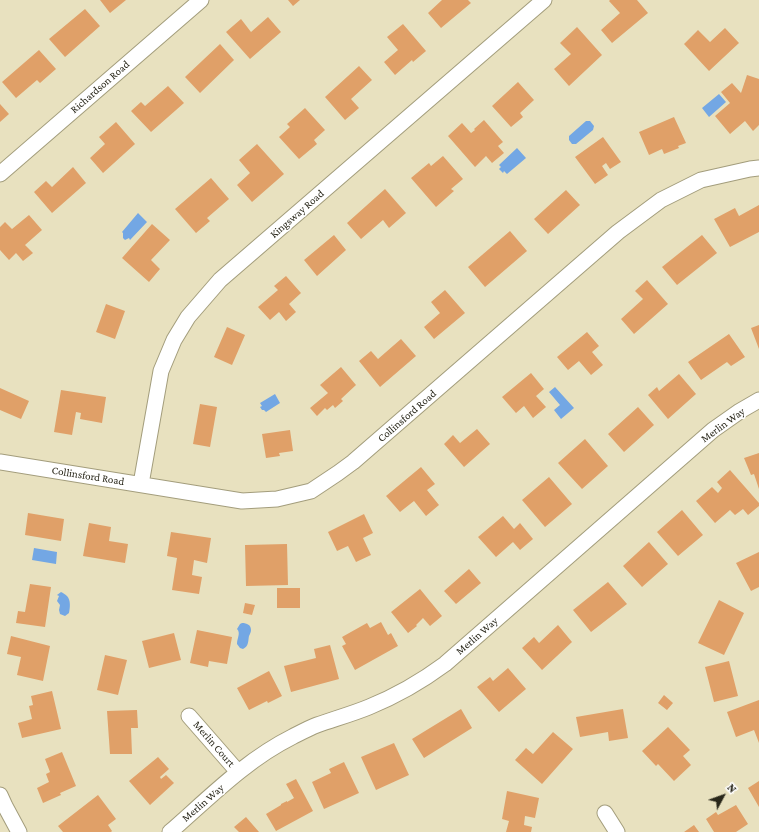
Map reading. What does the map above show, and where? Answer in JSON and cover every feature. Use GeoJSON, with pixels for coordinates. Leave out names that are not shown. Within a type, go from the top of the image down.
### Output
{"type":"FeatureCollection","features":[{"type":"Feature","properties":{"kind":"street","name":"Richardson Road"},"geometry":{"type":"LineString","coordinates":[[0,174],[201,0]]}},
{"type":"Feature","properties":{"kind":"street","name":"Kingsway Road"},"geometry":{"type":"LineString","coordinates":[[140,484],[162,371],[174,340],[188,317],[220,280],[544,0]]}},
{"type":"Feature","properties":{"kind":"street","name":"Collinsford Road"},"geometry":{"type":"LineString","coordinates":[[0,462],[242,500],[277,499],[310,491],[353,462],[618,232],[661,200],[701,180],[759,168]]}},
{"type":"Feature","properties":{"kind":"street","name":"Merlin Way"},"geometry":{"type":"LineString","coordinates":[[170,832],[238,772],[258,757],[291,738],[316,726],[368,708],[386,700],[430,675],[445,664],[713,430],[759,400]]}},
{"type":"Feature","properties":{"kind":"street","name":"Merlin Court"},"geometry":{"type":"LineString","coordinates":[[189,716],[238,772]]}},
{"type":"Feature","properties":{"kind":"street"},"geometry":{"type":"LineString","coordinates":[[0,795],[19,832]]}},
{"type":"Feature","properties":{"kind":"street"},"geometry":{"type":"LineString","coordinates":[[605,813],[617,832]]}},
{"type":"Feature","properties":{"kind":"water"},"geometry":{"type":"Polygon","coordinates":[[[719,94],[726,102],[709,117],[702,108],[719,94]]]}},
{"type":"Feature","properties":{"kind":"water"},"geometry":{"type":"Polygon","coordinates":[[[586,121],[590,121],[594,126],[593,130],[576,144],[572,144],[569,140],[569,136],[586,121]]]}},
{"type":"Feature","properties":{"kind":"water"},"geometry":{"type":"Polygon","coordinates":[[[517,148],[526,158],[507,174],[504,171],[503,173],[499,169],[501,167],[499,165],[517,148]]]}},
{"type":"Feature","properties":{"kind":"water"},"geometry":{"type":"Polygon","coordinates":[[[138,213],[147,222],[130,240],[129,238],[125,240],[122,232],[138,213]]]}},
{"type":"Feature","properties":{"kind":"water"},"geometry":{"type":"Polygon","coordinates":[[[555,387],[574,408],[561,419],[554,410],[560,405],[549,392],[555,387]]]}},
{"type":"Feature","properties":{"kind":"water"},"geometry":{"type":"Polygon","coordinates":[[[275,394],[280,403],[266,412],[262,410],[260,403],[275,394]]]}},
{"type":"Feature","properties":{"kind":"water"},"geometry":{"type":"Polygon","coordinates":[[[34,548],[57,552],[56,564],[32,560],[34,548]]]}},
{"type":"Feature","properties":{"kind":"water"},"geometry":{"type":"Polygon","coordinates":[[[61,592],[67,596],[70,602],[69,613],[65,616],[60,614],[60,605],[57,601],[59,596],[57,595],[61,592]]]}},
{"type":"Feature","properties":{"kind":"water"},"geometry":{"type":"Polygon","coordinates":[[[242,623],[246,623],[251,630],[247,645],[243,649],[237,644],[239,634],[237,629],[242,623]]]}},
{"type":"Feature","properties":{"kind":"building"},"geometry":{"type":"Polygon","coordinates":[[[100,0],[126,0],[110,13],[100,0]]]}},
{"type":"Feature","properties":{"kind":"building"},"geometry":{"type":"Polygon","coordinates":[[[288,0],[300,0],[293,6],[288,0]]]}},
{"type":"Feature","properties":{"kind":"building"},"geometry":{"type":"Polygon","coordinates":[[[442,0],[468,0],[471,3],[441,28],[428,13],[442,0]]]}},
{"type":"Feature","properties":{"kind":"building"},"geometry":{"type":"Polygon","coordinates":[[[637,0],[648,13],[612,43],[601,30],[620,13],[609,1],[637,0]]]}},
{"type":"Feature","properties":{"kind":"building"},"geometry":{"type":"Polygon","coordinates":[[[85,9],[100,26],[65,57],[49,39],[85,9]]]}},
{"type":"Feature","properties":{"kind":"building"},"geometry":{"type":"Polygon","coordinates":[[[268,17],[281,32],[250,59],[226,32],[241,19],[251,32],[268,17]]]}},
{"type":"Feature","properties":{"kind":"building"},"geometry":{"type":"Polygon","coordinates":[[[403,24],[426,51],[413,62],[412,60],[395,75],[384,62],[398,50],[387,37],[403,24]]]}},
{"type":"Feature","properties":{"kind":"building"},"geometry":{"type":"Polygon","coordinates":[[[577,27],[602,55],[569,86],[554,69],[571,54],[560,43],[577,27]]]}},
{"type":"Feature","properties":{"kind":"building"},"geometry":{"type":"Polygon","coordinates":[[[725,28],[739,43],[709,71],[684,44],[698,30],[710,42],[725,28]]]}},
{"type":"Feature","properties":{"kind":"building"},"geometry":{"type":"Polygon","coordinates":[[[220,44],[234,60],[200,93],[185,77],[220,44]]]}},
{"type":"Feature","properties":{"kind":"building"},"geometry":{"type":"Polygon","coordinates":[[[39,50],[56,69],[40,83],[37,80],[16,98],[2,82],[39,50]]]}},
{"type":"Feature","properties":{"kind":"building"},"geometry":{"type":"Polygon","coordinates":[[[359,66],[372,80],[351,99],[359,108],[345,120],[325,97],[359,66]]]}},
{"type":"Feature","properties":{"kind":"building"},"geometry":{"type":"Polygon","coordinates":[[[747,75],[759,79],[759,125],[753,131],[745,121],[730,134],[715,116],[730,103],[721,92],[732,83],[741,93],[747,75]]]}},
{"type":"Feature","properties":{"kind":"building"},"geometry":{"type":"Polygon","coordinates":[[[518,82],[534,100],[520,113],[523,117],[511,127],[492,106],[518,82]]]}},
{"type":"Feature","properties":{"kind":"building"},"geometry":{"type":"Polygon","coordinates":[[[168,86],[184,103],[151,132],[131,111],[141,102],[145,106],[168,86]]]}},
{"type":"Feature","properties":{"kind":"building"},"geometry":{"type":"Polygon","coordinates":[[[0,104],[9,114],[0,122],[0,104]]]}},
{"type":"Feature","properties":{"kind":"building"},"geometry":{"type":"Polygon","coordinates":[[[305,108],[325,130],[314,140],[317,144],[299,159],[279,137],[290,127],[287,124],[305,108]]]}},
{"type":"Feature","properties":{"kind":"building"},"geometry":{"type":"Polygon","coordinates":[[[674,117],[686,143],[678,146],[679,148],[664,154],[662,149],[649,155],[639,132],[674,117]]]}},
{"type":"Feature","properties":{"kind":"building"},"geometry":{"type":"Polygon","coordinates":[[[484,120],[503,142],[498,146],[504,153],[492,163],[486,156],[475,167],[448,136],[462,123],[471,133],[484,120]]]}},
{"type":"Feature","properties":{"kind":"building"},"geometry":{"type":"Polygon","coordinates":[[[116,122],[135,144],[103,173],[90,158],[105,144],[99,137],[116,122]]]}},
{"type":"Feature","properties":{"kind":"building"},"geometry":{"type":"Polygon","coordinates":[[[603,137],[621,162],[610,169],[606,163],[602,166],[608,175],[595,184],[575,157],[603,137]]]}},
{"type":"Feature","properties":{"kind":"building"},"geometry":{"type":"Polygon","coordinates":[[[257,144],[284,174],[252,202],[237,185],[250,173],[239,160],[257,144]]]}},
{"type":"Feature","properties":{"kind":"building"},"geometry":{"type":"Polygon","coordinates":[[[443,156],[463,179],[451,189],[454,191],[436,207],[411,178],[429,163],[431,166],[443,156]]]}},
{"type":"Feature","properties":{"kind":"building"},"geometry":{"type":"Polygon","coordinates":[[[73,167],[86,183],[52,213],[34,192],[46,181],[52,187],[73,167]]]}},
{"type":"Feature","properties":{"kind":"building"},"geometry":{"type":"Polygon","coordinates":[[[211,178],[229,199],[207,218],[210,221],[196,233],[175,209],[211,178]]]}},
{"type":"Feature","properties":{"kind":"building"},"geometry":{"type":"Polygon","coordinates":[[[385,189],[406,213],[389,228],[383,220],[361,239],[347,223],[385,189]]]}},
{"type":"Feature","properties":{"kind":"building"},"geometry":{"type":"Polygon","coordinates":[[[566,190],[580,205],[548,234],[534,219],[566,190]]]}},
{"type":"Feature","properties":{"kind":"building"},"geometry":{"type":"Polygon","coordinates":[[[759,205],[759,232],[730,247],[714,219],[735,208],[739,216],[759,205]]]}},
{"type":"Feature","properties":{"kind":"building"},"geometry":{"type":"Polygon","coordinates":[[[29,215],[42,230],[25,245],[33,253],[23,261],[16,253],[9,260],[0,250],[0,227],[5,222],[12,229],[29,215]]]}},
{"type":"Feature","properties":{"kind":"building"},"geometry":{"type":"Polygon","coordinates":[[[152,224],[170,240],[151,260],[160,269],[149,282],[122,258],[152,224]]]}},
{"type":"Feature","properties":{"kind":"building"},"geometry":{"type":"Polygon","coordinates":[[[510,231],[527,251],[485,287],[468,267],[510,231]]]}},
{"type":"Feature","properties":{"kind":"building"},"geometry":{"type":"Polygon","coordinates":[[[334,235],[346,250],[317,276],[304,260],[334,235]]]}},
{"type":"Feature","properties":{"kind":"building"},"geometry":{"type":"Polygon","coordinates":[[[702,235],[717,253],[677,285],[662,267],[702,235]]]}},
{"type":"Feature","properties":{"kind":"building"},"geometry":{"type":"Polygon","coordinates":[[[286,276],[301,293],[289,304],[296,312],[286,321],[279,312],[270,320],[258,307],[278,290],[274,286],[286,276]]]}},
{"type":"Feature","properties":{"kind":"building"},"geometry":{"type":"Polygon","coordinates":[[[647,280],[668,304],[634,334],[621,319],[643,299],[635,291],[647,280]]]}},
{"type":"Feature","properties":{"kind":"building"},"geometry":{"type":"Polygon","coordinates":[[[445,290],[465,313],[434,339],[424,327],[440,313],[431,302],[445,290]]]}},
{"type":"Feature","properties":{"kind":"building"},"geometry":{"type":"Polygon","coordinates":[[[106,304],[125,311],[115,339],[96,332],[106,304]]]}},
{"type":"Feature","properties":{"kind":"building"},"geometry":{"type":"Polygon","coordinates":[[[759,325],[759,349],[751,328],[759,325]]]}},
{"type":"Feature","properties":{"kind":"building"},"geometry":{"type":"Polygon","coordinates":[[[227,327],[245,335],[232,365],[214,357],[227,327]]]}},
{"type":"Feature","properties":{"kind":"building"},"geometry":{"type":"Polygon","coordinates":[[[587,332],[599,346],[592,352],[603,365],[591,375],[579,361],[568,370],[557,357],[587,332]]]}},
{"type":"Feature","properties":{"kind":"building"},"geometry":{"type":"Polygon","coordinates":[[[729,334],[745,357],[731,366],[727,362],[701,380],[688,362],[729,334]]]}},
{"type":"Feature","properties":{"kind":"building"},"geometry":{"type":"Polygon","coordinates":[[[401,339],[416,356],[380,387],[359,361],[371,351],[378,359],[401,339]]]}},
{"type":"Feature","properties":{"kind":"building"},"geometry":{"type":"Polygon","coordinates":[[[341,367],[356,385],[341,399],[343,401],[335,408],[333,405],[327,410],[325,408],[317,416],[310,408],[328,393],[320,385],[341,367]]]}},
{"type":"Feature","properties":{"kind":"building"},"geometry":{"type":"Polygon","coordinates":[[[531,373],[544,389],[536,396],[546,407],[533,418],[524,406],[516,413],[502,397],[531,373]]]}},
{"type":"Feature","properties":{"kind":"building"},"geometry":{"type":"Polygon","coordinates":[[[679,374],[696,394],[668,419],[648,395],[657,387],[659,391],[679,374]]]}},
{"type":"Feature","properties":{"kind":"building"},"geometry":{"type":"Polygon","coordinates":[[[0,388],[29,401],[21,419],[0,410],[0,388]]]}},
{"type":"Feature","properties":{"kind":"building"},"geometry":{"type":"Polygon","coordinates":[[[61,390],[106,397],[102,423],[80,419],[81,413],[76,412],[72,435],[54,432],[61,390]]]}},
{"type":"Feature","properties":{"kind":"building"},"geometry":{"type":"Polygon","coordinates":[[[200,404],[217,407],[210,447],[193,444],[200,404]]]}},
{"type":"Feature","properties":{"kind":"building"},"geometry":{"type":"Polygon","coordinates":[[[638,407],[654,425],[624,452],[608,434],[638,407]]]}},
{"type":"Feature","properties":{"kind":"building"},"geometry":{"type":"Polygon","coordinates":[[[477,429],[490,444],[464,467],[444,444],[453,435],[460,443],[477,429]]]}},
{"type":"Feature","properties":{"kind":"building"},"geometry":{"type":"Polygon","coordinates":[[[290,430],[293,451],[279,453],[280,456],[266,458],[262,434],[290,430]]]}},
{"type":"Feature","properties":{"kind":"building"},"geometry":{"type":"Polygon","coordinates":[[[585,439],[608,466],[582,489],[558,463],[585,439]]]}},
{"type":"Feature","properties":{"kind":"building"},"geometry":{"type":"Polygon","coordinates":[[[759,453],[759,489],[754,474],[751,475],[744,458],[759,453]]]}},
{"type":"Feature","properties":{"kind":"building"},"geometry":{"type":"Polygon","coordinates":[[[421,467],[435,484],[427,490],[439,505],[426,516],[414,501],[400,512],[386,496],[421,467]]]}},
{"type":"Feature","properties":{"kind":"building"},"geometry":{"type":"Polygon","coordinates":[[[730,470],[759,503],[759,506],[748,515],[743,509],[735,515],[730,510],[715,523],[696,501],[712,487],[718,493],[722,488],[717,482],[730,470]]]}},
{"type":"Feature","properties":{"kind":"building"},"geometry":{"type":"Polygon","coordinates":[[[549,477],[572,504],[545,527],[522,500],[549,477]]]}},
{"type":"Feature","properties":{"kind":"building"},"geometry":{"type":"Polygon","coordinates":[[[682,510],[703,535],[678,556],[657,532],[682,510]]]}},
{"type":"Feature","properties":{"kind":"building"},"geometry":{"type":"Polygon","coordinates":[[[28,513],[64,519],[61,541],[25,535],[28,513]]]}},
{"type":"Feature","properties":{"kind":"building"},"geometry":{"type":"Polygon","coordinates":[[[364,514],[373,533],[363,538],[371,555],[356,562],[348,546],[337,551],[328,532],[364,514]]]}},
{"type":"Feature","properties":{"kind":"building"},"geometry":{"type":"Polygon","coordinates":[[[503,516],[514,529],[520,523],[533,539],[520,550],[513,542],[496,557],[478,537],[503,516]]]}},
{"type":"Feature","properties":{"kind":"building"},"geometry":{"type":"Polygon","coordinates":[[[89,523],[111,527],[109,541],[128,544],[125,563],[83,556],[89,523]]]}},
{"type":"Feature","properties":{"kind":"building"},"geometry":{"type":"Polygon","coordinates":[[[171,532],[211,538],[207,563],[194,560],[192,575],[202,577],[199,594],[172,590],[177,558],[167,556],[171,532]]]}},
{"type":"Feature","properties":{"kind":"building"},"geometry":{"type":"Polygon","coordinates":[[[649,542],[668,564],[642,587],[623,566],[649,542]]]}},
{"type":"Feature","properties":{"kind":"building"},"geometry":{"type":"Polygon","coordinates":[[[287,544],[288,585],[246,586],[245,545],[287,544]]]}},
{"type":"Feature","properties":{"kind":"building"},"geometry":{"type":"Polygon","coordinates":[[[759,552],[759,587],[751,591],[736,563],[759,552]]]}},
{"type":"Feature","properties":{"kind":"building"},"geometry":{"type":"Polygon","coordinates":[[[469,569],[481,583],[456,604],[444,591],[469,569]]]}},
{"type":"Feature","properties":{"kind":"building"},"geometry":{"type":"Polygon","coordinates":[[[608,582],[627,604],[591,632],[573,610],[608,582]]]}},
{"type":"Feature","properties":{"kind":"building"},"geometry":{"type":"Polygon","coordinates":[[[30,584],[51,587],[45,627],[16,623],[18,611],[25,612],[30,584]]]}},
{"type":"Feature","properties":{"kind":"building"},"geometry":{"type":"Polygon","coordinates":[[[277,588],[300,588],[300,608],[277,608],[277,588]]]}},
{"type":"Feature","properties":{"kind":"building"},"geometry":{"type":"Polygon","coordinates":[[[420,589],[442,616],[430,626],[423,618],[416,625],[417,626],[408,633],[391,612],[420,589]]]}},
{"type":"Feature","properties":{"kind":"building"},"geometry":{"type":"Polygon","coordinates":[[[719,600],[744,613],[724,655],[698,643],[719,600]]]}},
{"type":"Feature","properties":{"kind":"building"},"geometry":{"type":"Polygon","coordinates":[[[245,603],[255,605],[252,615],[243,613],[245,603]]]}},
{"type":"Feature","properties":{"kind":"building"},"geometry":{"type":"Polygon","coordinates":[[[381,622],[388,635],[391,633],[398,646],[355,670],[342,646],[346,644],[342,637],[367,623],[370,628],[381,622]]]}},
{"type":"Feature","properties":{"kind":"building"},"geometry":{"type":"Polygon","coordinates":[[[558,625],[572,642],[542,670],[522,648],[534,637],[539,643],[558,625]]]}},
{"type":"Feature","properties":{"kind":"building"},"geometry":{"type":"Polygon","coordinates":[[[197,630],[232,637],[227,664],[209,661],[208,667],[190,663],[197,630]]]}},
{"type":"Feature","properties":{"kind":"building"},"geometry":{"type":"Polygon","coordinates":[[[174,633],[181,660],[149,668],[142,641],[174,633]]]}},
{"type":"Feature","properties":{"kind":"building"},"geometry":{"type":"Polygon","coordinates":[[[11,636],[50,646],[43,681],[17,675],[21,657],[7,654],[11,636]]]}},
{"type":"Feature","properties":{"kind":"building"},"geometry":{"type":"Polygon","coordinates":[[[330,645],[339,679],[291,692],[284,666],[316,658],[314,649],[330,645]]]}},
{"type":"Feature","properties":{"kind":"building"},"geometry":{"type":"Polygon","coordinates":[[[105,655],[127,660],[118,695],[97,690],[105,655]]]}},
{"type":"Feature","properties":{"kind":"building"},"geometry":{"type":"Polygon","coordinates":[[[729,661],[738,696],[714,702],[705,667],[729,661]]]}},
{"type":"Feature","properties":{"kind":"building"},"geometry":{"type":"Polygon","coordinates":[[[508,668],[526,689],[499,712],[477,687],[490,677],[493,681],[508,668]]]}},
{"type":"Feature","properties":{"kind":"building"},"geometry":{"type":"Polygon","coordinates":[[[269,671],[282,696],[268,703],[267,701],[249,710],[237,688],[269,671]]]}},
{"type":"Feature","properties":{"kind":"building"},"geometry":{"type":"Polygon","coordinates":[[[52,691],[61,729],[22,738],[18,723],[32,719],[29,706],[33,705],[31,696],[52,691]]]}},
{"type":"Feature","properties":{"kind":"building"},"geometry":{"type":"Polygon","coordinates":[[[664,695],[673,703],[667,710],[658,703],[664,695]]]}},
{"type":"Feature","properties":{"kind":"building"},"geometry":{"type":"Polygon","coordinates":[[[759,700],[759,743],[754,730],[736,737],[727,712],[759,700]]]}},
{"type":"Feature","properties":{"kind":"building"},"geometry":{"type":"Polygon","coordinates":[[[461,709],[472,728],[424,758],[412,739],[461,709]]]}},
{"type":"Feature","properties":{"kind":"building"},"geometry":{"type":"Polygon","coordinates":[[[623,709],[628,738],[609,741],[608,732],[580,737],[576,717],[623,709]]]}},
{"type":"Feature","properties":{"kind":"building"},"geometry":{"type":"Polygon","coordinates":[[[137,710],[138,728],[131,728],[132,754],[110,754],[107,711],[137,710]]]}},
{"type":"Feature","properties":{"kind":"building"},"geometry":{"type":"Polygon","coordinates":[[[668,727],[690,750],[683,756],[691,765],[674,781],[658,764],[656,766],[642,751],[668,727]]]}},
{"type":"Feature","properties":{"kind":"building"},"geometry":{"type":"Polygon","coordinates":[[[553,732],[573,749],[542,784],[515,760],[526,748],[533,754],[553,732]]]}},
{"type":"Feature","properties":{"kind":"building"},"geometry":{"type":"Polygon","coordinates":[[[394,743],[409,775],[376,790],[361,757],[394,743]]]}},
{"type":"Feature","properties":{"kind":"building"},"geometry":{"type":"Polygon","coordinates":[[[62,752],[76,786],[43,803],[37,788],[49,782],[46,774],[50,772],[45,759],[62,752]]]}},
{"type":"Feature","properties":{"kind":"building"},"geometry":{"type":"Polygon","coordinates":[[[158,757],[169,769],[160,777],[161,779],[166,775],[174,783],[150,805],[129,781],[158,757]]]}},
{"type":"Feature","properties":{"kind":"building"},"geometry":{"type":"Polygon","coordinates":[[[344,762],[359,793],[324,809],[312,782],[331,773],[329,769],[344,762]]]}},
{"type":"Feature","properties":{"kind":"building"},"geometry":{"type":"Polygon","coordinates":[[[296,779],[313,811],[276,831],[266,814],[281,804],[294,798],[286,784],[296,779]]]}},
{"type":"Feature","properties":{"kind":"building"},"geometry":{"type":"Polygon","coordinates":[[[759,781],[759,807],[748,788],[759,781]]]}},
{"type":"Feature","properties":{"kind":"building"},"geometry":{"type":"Polygon","coordinates":[[[507,791],[539,798],[535,818],[525,816],[524,825],[532,827],[531,832],[506,832],[509,821],[502,819],[507,791]]]}},
{"type":"Feature","properties":{"kind":"building"},"geometry":{"type":"Polygon","coordinates":[[[98,795],[116,819],[108,825],[112,831],[63,832],[58,826],[98,795]]]}},
{"type":"Feature","properties":{"kind":"building"},"geometry":{"type":"Polygon","coordinates":[[[736,805],[748,824],[736,832],[714,832],[706,819],[716,812],[718,815],[736,805]]]}},
{"type":"Feature","properties":{"kind":"building"},"geometry":{"type":"Polygon","coordinates":[[[246,817],[259,832],[239,832],[234,827],[246,817]]]}},
{"type":"Feature","properties":{"kind":"building"},"geometry":{"type":"Polygon","coordinates":[[[694,825],[699,832],[684,832],[694,825]]]}}]}
